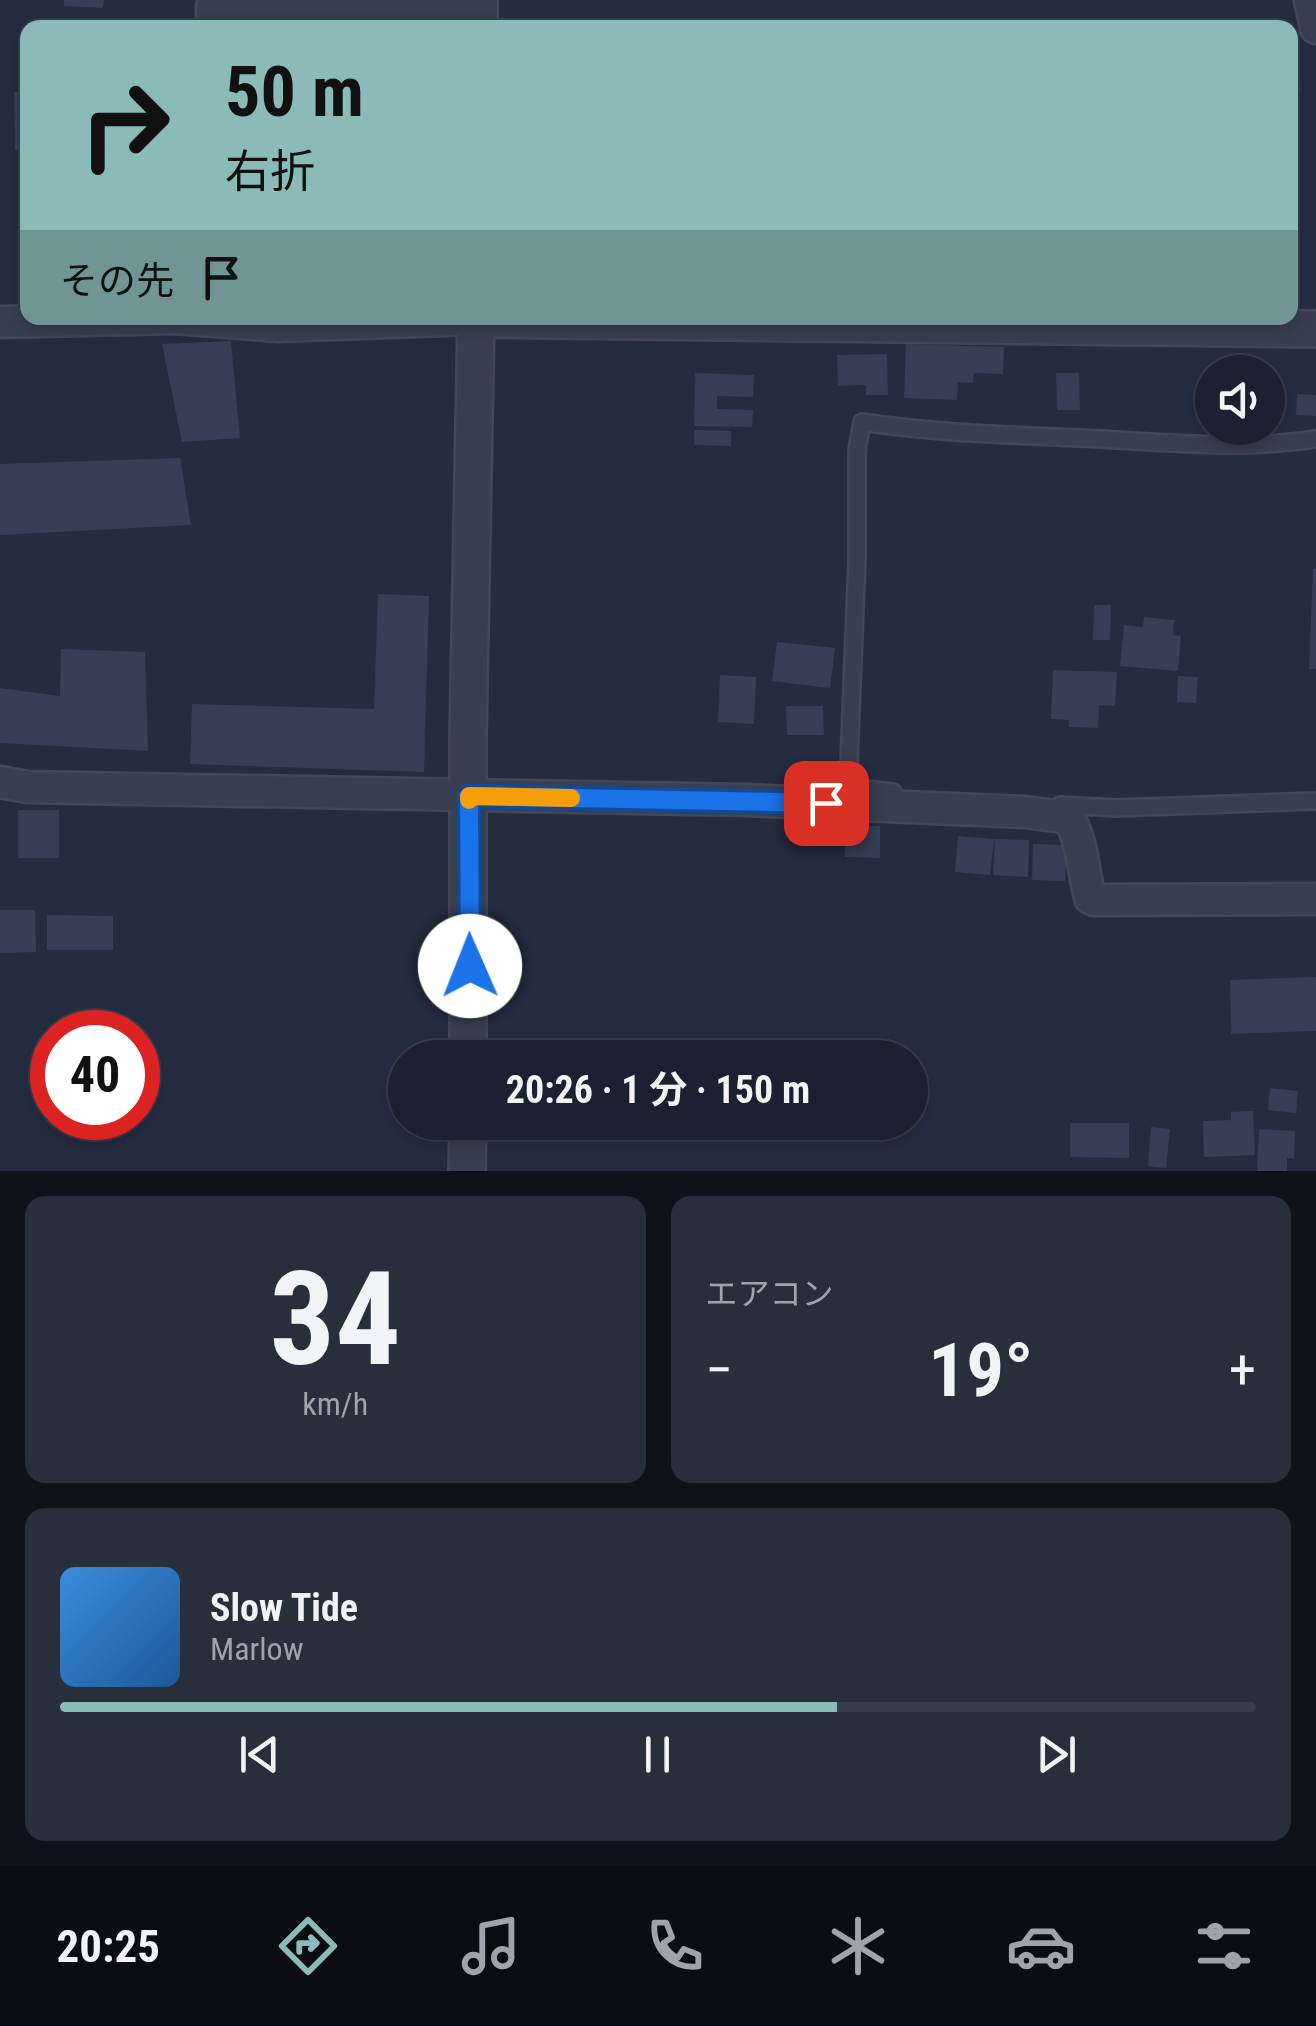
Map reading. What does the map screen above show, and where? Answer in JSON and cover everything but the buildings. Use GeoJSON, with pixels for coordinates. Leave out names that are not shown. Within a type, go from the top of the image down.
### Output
{"type":"FeatureCollection","features":[{"type":"Feature","properties":{"kind":"street"},"geometry":{"type":"LineString","coordinates":[[212,20],[212,7],[453,11],[453,0]]}},
{"type":"Feature","properties":{"kind":"street"},"geometry":{"type":"LineString","coordinates":[[1310,0],[1316,28]]}},
{"type":"Feature","properties":{"kind":"street"},"geometry":{"type":"LineString","coordinates":[[268,325],[303,325]]}},
{"type":"Feature","properties":{"kind":"street"},"geometry":{"type":"LineString","coordinates":[[469,1040],[476,325]]}},
{"type":"Feature","properties":{"kind":"street"},"geometry":{"type":"LineString","coordinates":[[1064,325],[1316,328]]}},
{"type":"Feature","properties":{"kind":"street"},"geometry":{"type":"LineString","coordinates":[[0,782],[27,787],[746,800],[1025,812],[1069,818],[1080,837],[1084,874],[1090,898],[1094,900],[1316,899]]}},
{"type":"Feature","properties":{"kind":"street"},"geometry":{"type":"LineString","coordinates":[[467,1171],[468,1140]]}},
{"type":"Feature","properties":{"kind":"lane"},"geometry":{"type":"LineString","coordinates":[[1316,439],[1247,446],[948,433],[862,422],[856,450],[857,560],[847,774],[848,786],[882,792],[1076,807],[1316,801]]}},
{"type":"Feature","properties":{"kind":"slow traffic"},"geometry":{"type":"LineString","coordinates":[[469,800],[469,796],[571,798]]}},
{"type":"Feature","properties":{"kind":"route"},"geometry":{"type":"LineString","coordinates":[[470,966],[469,796],[826,803]]}}]}
